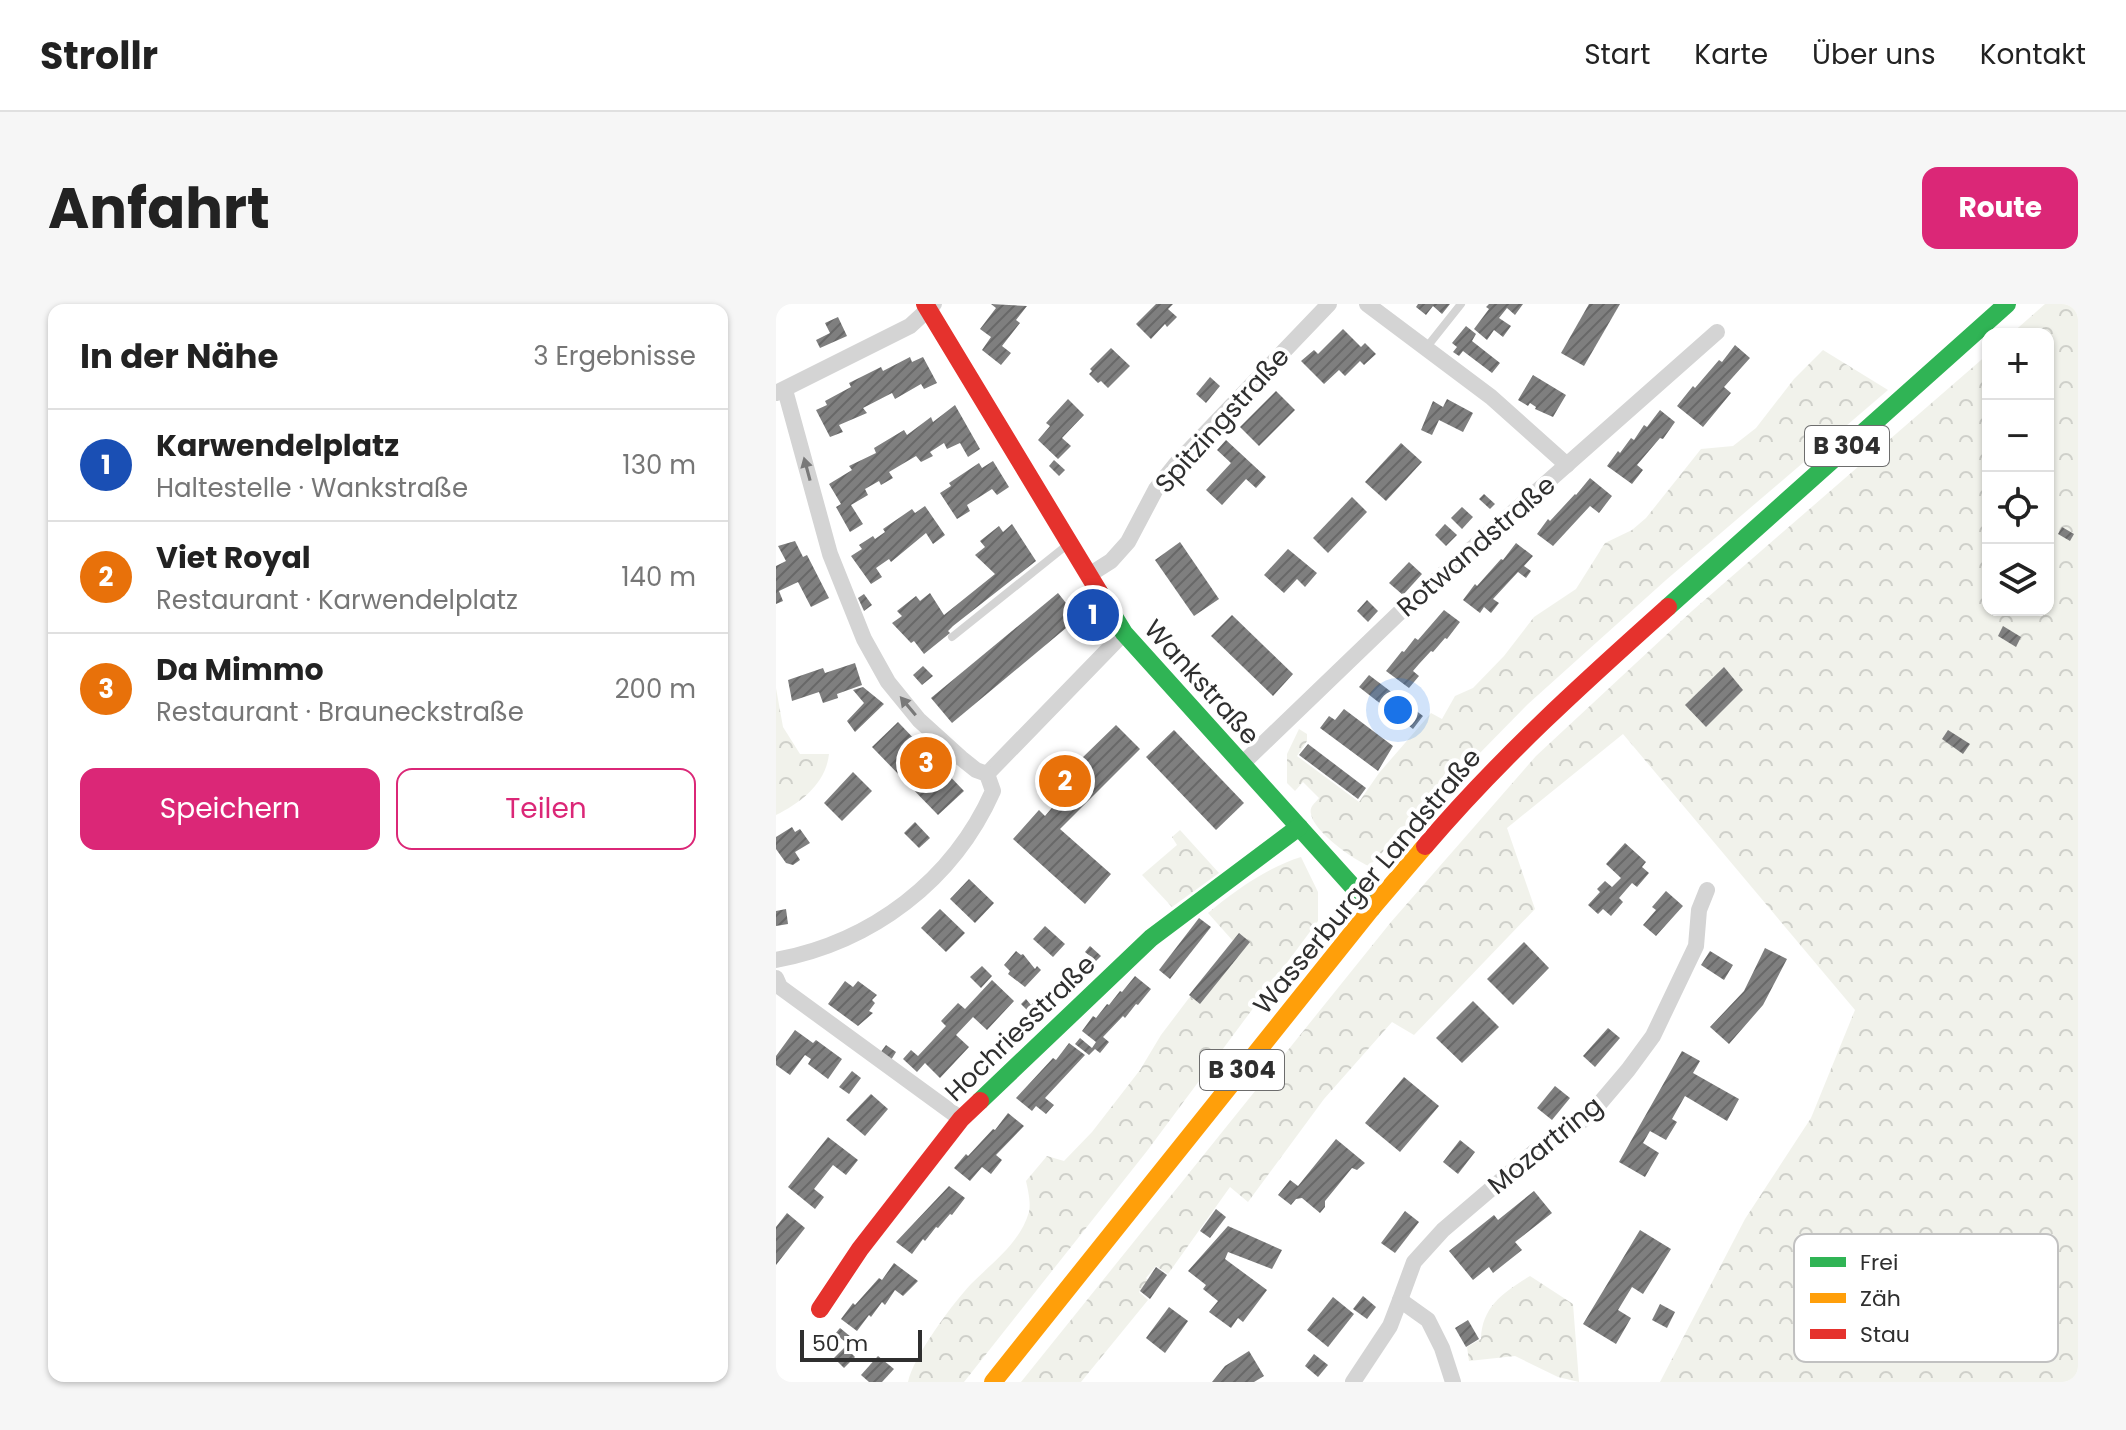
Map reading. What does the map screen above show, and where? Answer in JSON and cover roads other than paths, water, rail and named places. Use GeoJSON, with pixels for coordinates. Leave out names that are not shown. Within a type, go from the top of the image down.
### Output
{"type":"FeatureCollection","features":[{"type":"Feature","properties":{"kind":"main road","name":"Wasserburger Landstraße"},"geometry":{"type":"LineString","coordinates":[[993,1382],[1372,908],[1460,805],[1559,704],[2007,304]]}},
{"type":"Feature","properties":{"kind":"main road","name":"Wankstraße"},"geometry":{"type":"LineString","coordinates":[[929,306],[1124,633],[1372,908]]}},
{"type":"Feature","properties":{"kind":"main road","name":"Hochriesstraße"},"geometry":{"type":"LineString","coordinates":[[820,1309],[860,1249],[961,1119],[1151,938],[1299,827]]}},
{"type":"Feature","properties":{"kind":"street","name":"Spitzingstraße"},"geometry":{"type":"LineString","coordinates":[[1089,575],[1111,561],[1128,542],[1156,489],[1176,464],[1329,304]]}},
{"type":"Feature","properties":{"kind":"street"},"geometry":{"type":"LineString","coordinates":[[1367,304],[1491,397],[1567,465]]}},
{"type":"Feature","properties":{"kind":"street"},"geometry":{"type":"LineString","coordinates":[[929,306],[910,326],[780,391],[830,554],[864,639],[888,682],[919,720],[976,770],[987,774]]}},
{"type":"Feature","properties":{"kind":"street","name":"Rotwandstraße"},"geometry":{"type":"LineString","coordinates":[[1241,765],[1398,614],[1717,332]]}},
{"type":"Feature","properties":{"kind":"street"},"geometry":{"type":"LineString","coordinates":[[987,774],[1124,633]]}},
{"type":"Feature","properties":{"kind":"street"},"geometry":{"type":"LineString","coordinates":[[776,960],[804,955],[838,942],[883,920],[924,890],[983,813],[993,791],[987,774]]}},
{"type":"Feature","properties":{"kind":"street","name":"Mozartring"},"geometry":{"type":"LineString","coordinates":[[1353,1382],[1390,1326],[1414,1262],[1443,1230],[1533,1153],[1589,1116],[1653,1036],[1696,946],[1699,910],[1707,890]]}},
{"type":"Feature","properties":{"kind":"street"},"geometry":{"type":"LineString","coordinates":[[776,978],[780,987],[961,1119]]}},
{"type":"Feature","properties":{"kind":"street"},"geometry":{"type":"LineString","coordinates":[[1400,1300],[1428,1320],[1442,1348],[1453,1382]]}},
{"type":"Feature","properties":{"kind":"lane"},"geometry":{"type":"LineString","coordinates":[[1426,348],[1461,304]]}},
{"type":"Feature","properties":{"kind":"lane"},"geometry":{"type":"LineString","coordinates":[[952,637],[1070,542]]}},
{"type":"Feature","properties":{"kind":"place","name":"Karwendelplatz"},"geometry":{"type":"Point","coordinates":[1093,615]}},
{"type":"Feature","properties":{"kind":"place","name":"Da Mimmo"},"geometry":{"type":"Point","coordinates":[926,763]}},
{"type":"Feature","properties":{"kind":"place","name":"Viet Royal"},"geometry":{"type":"Point","coordinates":[1065,781]}}]}
